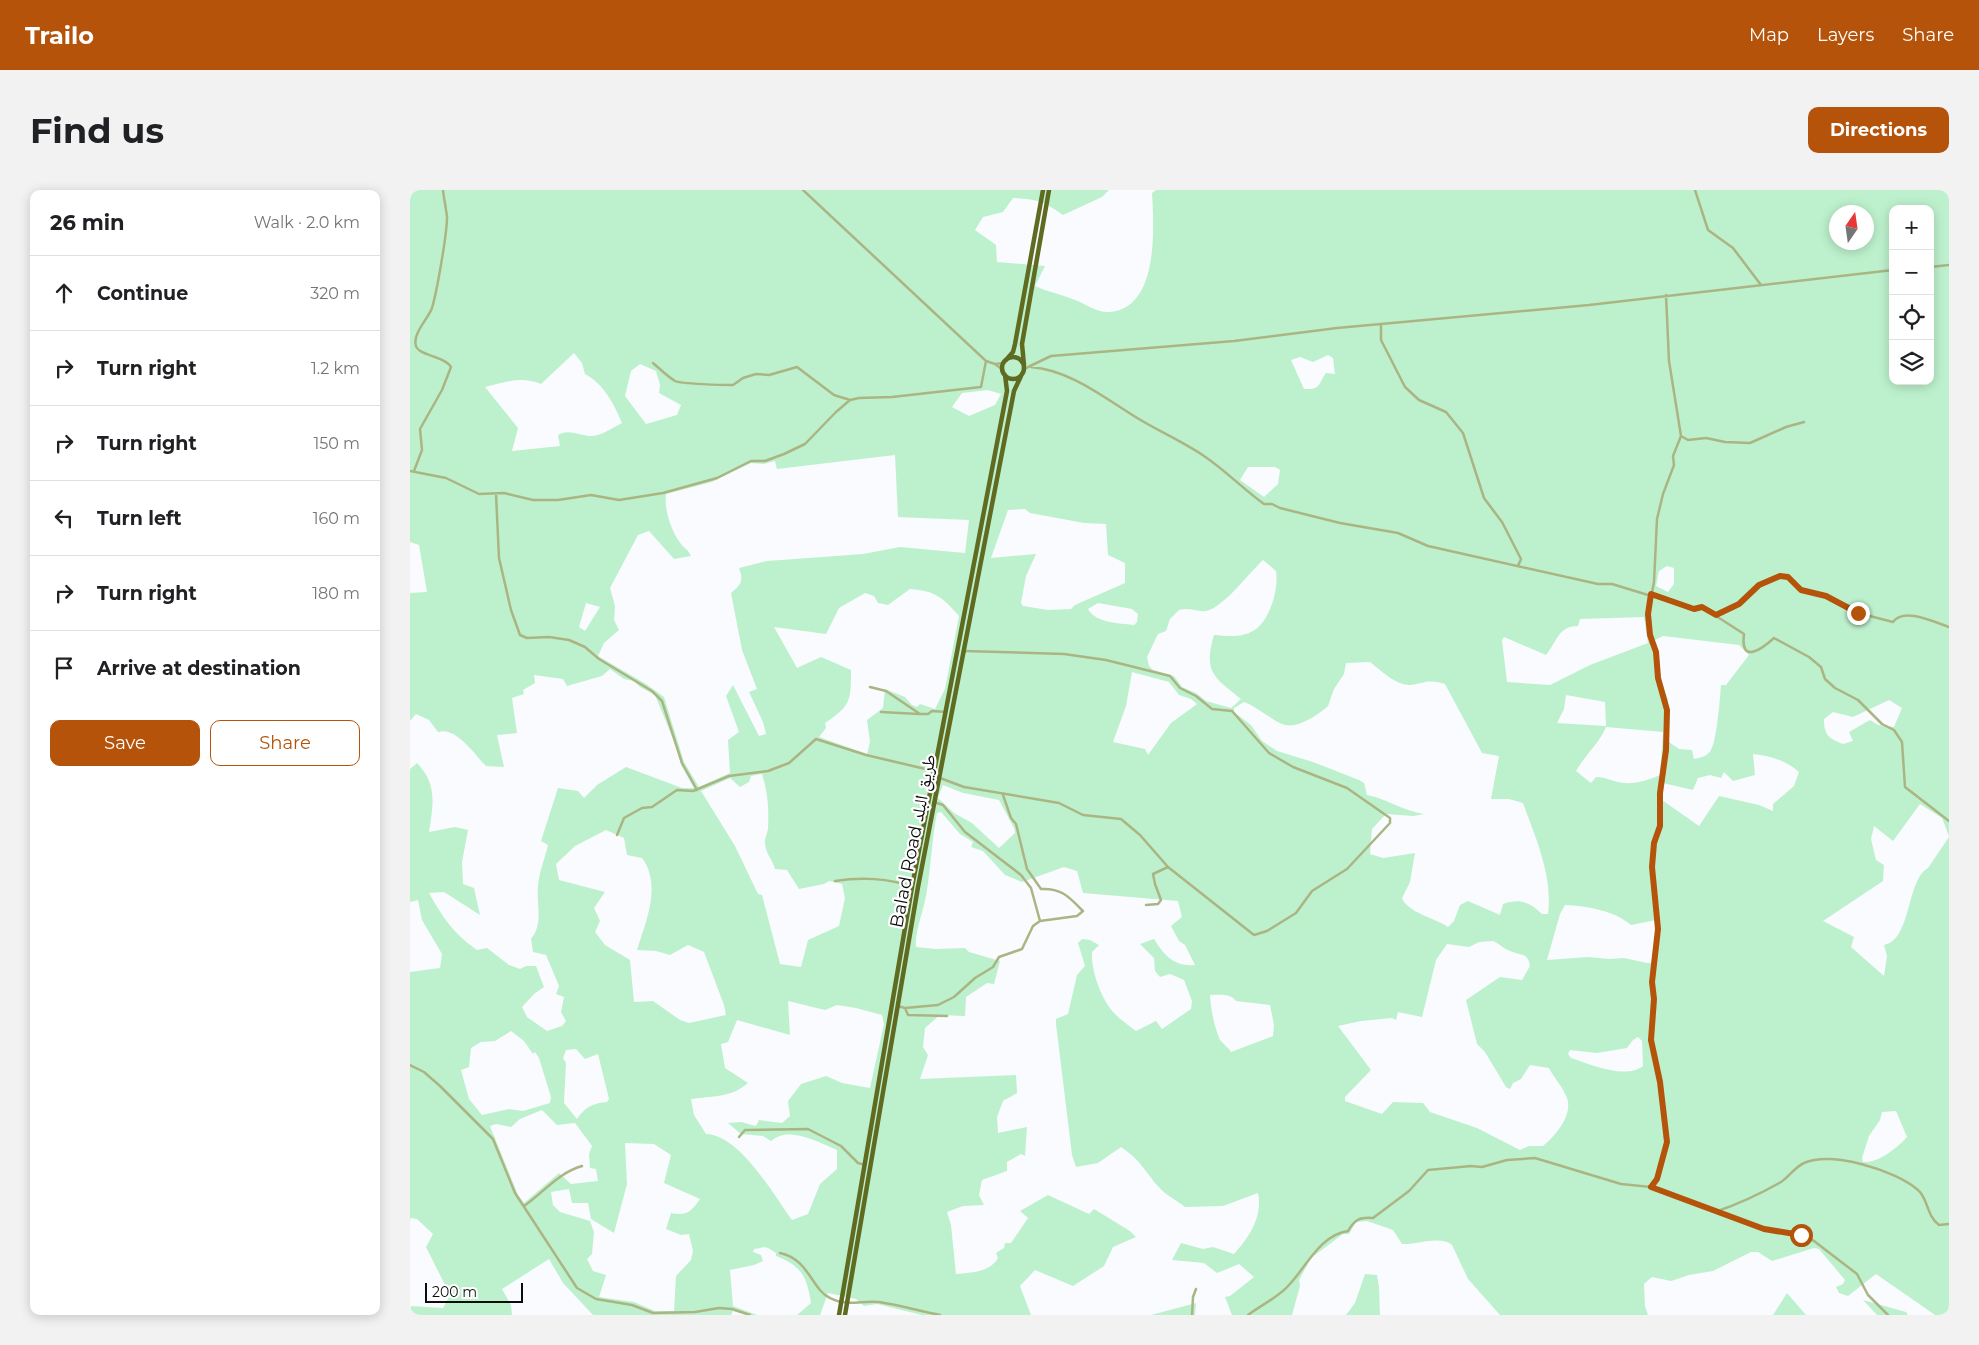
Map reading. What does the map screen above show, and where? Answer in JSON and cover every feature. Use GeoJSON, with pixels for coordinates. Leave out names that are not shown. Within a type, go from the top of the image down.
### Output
{"type":"FeatureCollection","features":[{"type":"Feature","properties":{"kind":"highway"},"geometry":{"type":"LineString","coordinates":[[1043,190],[1015,344],[1013,352],[1005,361],[1003,370],[1005,375],[1015,379],[1021,376],[1024,367],[1022,344],[1049,190]]}},
{"type":"Feature","properties":{"kind":"highway"},"geometry":{"type":"LineString","coordinates":[[1005,361],[1016,358],[1024,367]]}},
{"type":"Feature","properties":{"kind":"highway","name":"Balad Road طريق البلد"},"geometry":{"type":"LineString","coordinates":[[845,1315],[912,887],[1007,390],[1005,375]]}},
{"type":"Feature","properties":{"kind":"highway","name":"Balad Road طريق البلد"},"geometry":{"type":"LineString","coordinates":[[839,1315],[894,1005],[1014,391],[1021,376]]}},
{"type":"Feature","properties":{"kind":"street"},"geometry":{"type":"LineString","coordinates":[[443,190],[447,217],[438,275],[431,309],[417,333],[415,343],[419,350],[446,361],[451,367],[442,390],[420,429],[422,450],[412,471],[446,478],[479,494],[504,493],[533,500],[558,500],[591,495],[619,500],[664,493],[717,478],[751,461],[765,461],[805,444],[850,400]]}},
{"type":"Feature","properties":{"kind":"street"},"geometry":{"type":"LineString","coordinates":[[803,190],[986,361],[995,364],[1003,370]]}},
{"type":"Feature","properties":{"kind":"street"},"geometry":{"type":"LineString","coordinates":[[1695,190],[1708,230],[1733,248],[1762,286]]}},
{"type":"Feature","properties":{"kind":"street"},"geometry":{"type":"LineString","coordinates":[[1934,266],[1949,265]]}},
{"type":"Feature","properties":{"kind":"street"},"geometry":{"type":"LineString","coordinates":[[1030,367],[1051,356],[1234,341],[1381,324],[1571,307],[1889,270]]}},
{"type":"Feature","properties":{"kind":"street"},"geometry":{"type":"LineString","coordinates":[[1651,1187],[1657,1179],[1667,1142],[1660,1082],[1651,1040],[1654,999],[1652,982],[1658,929],[1652,867],[1654,843],[1660,826],[1660,793],[1666,750],[1667,710],[1658,678],[1656,652],[1650,635],[1648,614],[1654,582],[1657,519],[1663,494],[1674,465],[1673,456],[1681,436],[1669,361],[1666,295]]}},
{"type":"Feature","properties":{"kind":"street"},"geometry":{"type":"LineString","coordinates":[[1381,324],[1381,340],[1406,387],[1419,400],[1446,412],[1463,433],[1484,498],[1510,536],[1521,559],[1518,566]]}},
{"type":"Feature","properties":{"kind":"street"},"geometry":{"type":"LineString","coordinates":[[653,364],[675,381],[688,384],[718,383],[733,385],[743,378],[756,374],[769,375],[797,367],[834,395],[850,400],[981,387],[986,361]]}},
{"type":"Feature","properties":{"kind":"street"},"geometry":{"type":"LineString","coordinates":[[995,364],[1005,361]]}},
{"type":"Feature","properties":{"kind":"street"},"geometry":{"type":"LineString","coordinates":[[1024,367],[1054,372],[1103,396],[1202,454],[1264,504],[1272,504],[1280,508],[1340,523],[1398,533],[1428,546],[1598,584],[1612,584],[1651,594],[1694,609],[1702,607],[1744,634],[1743,644],[1751,652],[1760,651],[1774,638],[1809,657],[1821,667],[1825,678],[1835,688],[1858,700],[1882,724],[1894,730],[1902,742],[1905,787],[1949,821]]}},
{"type":"Feature","properties":{"kind":"street"},"geometry":{"type":"LineString","coordinates":[[1681,436],[1688,440],[1706,438],[1725,442],[1750,443],[1786,427],[1804,422]]}},
{"type":"Feature","properties":{"kind":"street"},"geometry":{"type":"LineString","coordinates":[[496,494],[499,558],[511,610],[520,635],[527,638],[549,637],[570,640],[585,647],[599,659],[652,691],[662,701],[682,763],[697,790]]}},
{"type":"Feature","properties":{"kind":"street"},"geometry":{"type":"LineString","coordinates":[[1716,615],[1739,604],[1759,585],[1784,576],[1794,581],[1801,590],[1826,596],[1858,613],[1893,622],[1897,617],[1906,615],[1949,627]]}},
{"type":"Feature","properties":{"kind":"street"},"geometry":{"type":"LineString","coordinates":[[939,778],[964,787],[1059,803],[1083,815],[1121,819],[1140,835],[1168,867],[1254,935],[1267,931],[1296,913],[1312,891],[1346,869],[1390,823],[1390,818],[1347,788],[1293,766],[1269,753],[1232,711],[1212,709],[1196,696],[1180,688],[1170,676],[1106,660],[1064,654],[964,651]]}},
{"type":"Feature","properties":{"kind":"street"},"geometry":{"type":"LineString","coordinates":[[870,687],[886,691],[920,714]]}},
{"type":"Feature","properties":{"kind":"street"},"geometry":{"type":"LineString","coordinates":[[881,712],[928,714],[932,711],[946,712]]}},
{"type":"Feature","properties":{"kind":"street"},"geometry":{"type":"LineString","coordinates":[[617,835],[624,818],[632,813],[652,807],[677,790],[697,790],[730,776],[768,771],[789,763],[816,740],[866,756],[934,772]]}},
{"type":"Feature","properties":{"kind":"street"},"geometry":{"type":"LineString","coordinates":[[894,1005],[904,1008],[938,1005],[954,997],[999,958],[1022,949],[1033,926],[1040,921],[1077,916],[1083,911],[1067,895],[1054,889],[1041,889],[1027,869],[1016,824],[1011,818],[1003,795]]}},
{"type":"Feature","properties":{"kind":"street"},"geometry":{"type":"LineString","coordinates":[[934,802],[943,805],[965,832],[1021,875],[1030,888],[1040,921]]}},
{"type":"Feature","properties":{"kind":"street"},"geometry":{"type":"LineString","coordinates":[[1146,905],[1158,904],[1161,900],[1153,874],[1168,867]]}},
{"type":"Feature","properties":{"kind":"street"},"geometry":{"type":"LineString","coordinates":[[835,880],[870,879],[906,882],[912,887]]}},
{"type":"Feature","properties":{"kind":"street"},"geometry":{"type":"LineString","coordinates":[[904,1008],[908,1015],[947,1016]]}},
{"type":"Feature","properties":{"kind":"street"},"geometry":{"type":"LineString","coordinates":[[410,1065],[424,1072],[440,1086],[493,1139],[516,1193],[577,1288],[596,1298],[632,1305],[653,1312],[694,1312],[719,1308],[732,1309],[750,1315]]}},
{"type":"Feature","properties":{"kind":"street"},"geometry":{"type":"LineString","coordinates":[[739,1136],[745,1130],[808,1129],[841,1146],[858,1162],[865,1164]]}},
{"type":"Feature","properties":{"kind":"street"},"geometry":{"type":"LineString","coordinates":[[1248,1315],[1289,1286],[1310,1256],[1340,1232],[1348,1231],[1353,1222],[1361,1217],[1374,1218],[1409,1191],[1428,1170],[1471,1166],[1482,1167],[1508,1160],[1535,1158],[1621,1184],[1651,1187],[1764,1229],[1801,1235],[1814,1241],[1857,1274],[1868,1295],[1888,1315]]}},
{"type":"Feature","properties":{"kind":"street"},"geometry":{"type":"LineString","coordinates":[[1715,1212],[1736,1205],[1781,1182],[1802,1164],[1814,1159],[1830,1158],[1850,1164],[1866,1164],[1908,1183],[1919,1191],[1933,1220],[1939,1225],[1947,1224],[1949,1229]]}},
{"type":"Feature","properties":{"kind":"street"},"geometry":{"type":"LineString","coordinates":[[524,1206],[541,1194],[561,1174],[582,1166]]}},
{"type":"Feature","properties":{"kind":"street"},"geometry":{"type":"LineString","coordinates":[[780,1253],[785,1254],[809,1272],[820,1292],[841,1302],[877,1302],[940,1315]]}},
{"type":"Feature","properties":{"kind":"street"},"geometry":{"type":"LineString","coordinates":[[1192,1315],[1193,1297],[1196,1289]]}},
{"type":"Feature","properties":{"kind":"green space"},"geometry":{"type":"Polygon","coordinates":[[[410,190],[1109,190],[1102,197],[1063,215],[1040,202],[1013,198],[1003,212],[983,217],[975,230],[996,245],[997,262],[1045,266],[1035,286],[1070,298],[1096,310],[1110,312],[1126,307],[1138,296],[1145,282],[1153,245],[1152,193],[1156,190],[1949,190],[1949,836],[1942,818],[1920,804],[1893,841],[1874,826],[1871,839],[1876,860],[1884,865],[1883,881],[1823,921],[1854,937],[1851,947],[1884,976],[1887,956],[1884,945],[1893,941],[1900,933],[1916,884],[1949,837],[1949,1315],[1935,1315],[1876,1274],[1848,1296],[1839,1293],[1836,1287],[1843,1284],[1845,1280],[1819,1249],[1814,1248],[1772,1261],[1758,1252],[1751,1252],[1713,1271],[1689,1275],[1671,1281],[1652,1277],[1644,1284],[1645,1306],[1648,1315],[1500,1315],[1468,1279],[1452,1245],[1441,1241],[1402,1244],[1393,1230],[1367,1221],[1356,1222],[1349,1234],[1343,1234],[1311,1258],[1299,1280],[1300,1286],[1292,1315],[1232,1315],[1225,1297],[1230,1296],[1254,1277],[1239,1264],[1217,1273],[1204,1263],[1172,1260],[1181,1243],[1203,1249],[1213,1247],[1234,1254],[1254,1226],[1259,1202],[1258,1193],[1223,1206],[1185,1207],[1165,1193],[1135,1158],[1121,1147],[1098,1163],[1076,1167],[1072,1155],[1056,1019],[1068,1014],[1077,975],[1085,966],[1078,943],[1082,939],[1090,940],[1099,945],[1092,952],[1093,968],[1101,993],[1115,1014],[1136,1031],[1156,1021],[1162,1029],[1191,1009],[1192,1001],[1184,980],[1170,974],[1160,977],[1155,971],[1154,958],[1140,944],[1154,939],[1170,959],[1181,964],[1195,965],[1185,945],[1179,941],[1171,926],[1182,917],[1178,901],[1083,893],[1077,871],[1064,867],[1022,882],[1005,875],[983,851],[971,847],[973,842],[960,834],[941,812],[937,813],[927,890],[916,947],[936,949],[965,948],[969,952],[1000,961],[994,984],[987,983],[966,997],[965,1016],[940,1015],[925,1028],[923,1047],[928,1055],[920,1079],[1016,1075],[1017,1093],[1003,1101],[997,1117],[998,1133],[1027,1127],[1025,1156],[1021,1154],[1007,1162],[1007,1171],[982,1180],[979,1195],[984,1205],[963,1206],[947,1212],[951,1225],[956,1274],[980,1271],[995,1263],[998,1258],[996,1253],[1004,1248],[1005,1243],[1011,1243],[1028,1218],[1020,1211],[1048,1195],[1089,1214],[1094,1209],[1130,1231],[1136,1237],[1113,1247],[1104,1266],[1073,1286],[1035,1270],[1020,1286],[1031,1315],[922,1315],[877,1304],[864,1306],[856,1299],[828,1293],[820,1315],[797,1315],[811,1303],[805,1279],[792,1264],[776,1256],[776,1253],[765,1247],[754,1249],[753,1252],[761,1255],[763,1261],[730,1270],[733,1306],[757,1315],[746,1315],[733,1311],[731,1315],[593,1315],[563,1283],[549,1259],[502,1289],[511,1305],[512,1315],[410,1315],[411,1306],[443,1308],[450,1295],[426,1247],[433,1234],[417,1219],[411,1218],[410,1221],[410,972],[440,968],[442,954],[422,920],[418,900],[410,902],[410,769],[417,763],[424,771],[431,787],[432,804],[429,832],[455,827],[468,830],[462,862],[463,884],[474,888],[480,915],[444,892],[429,893],[449,924],[477,950],[487,948],[509,965],[520,969],[526,966],[536,966],[544,987],[534,994],[522,1007],[527,1017],[547,1031],[562,1026],[566,1021],[561,1012],[564,997],[556,994],[559,986],[546,955],[533,952],[531,939],[537,927],[539,881],[548,845],[541,841],[558,788],[578,791],[584,798],[597,785],[626,767],[682,788],[694,788],[681,765],[678,751],[655,695],[640,687],[634,681],[624,679],[610,669],[602,676],[567,686],[563,679],[534,675],[535,683],[523,690],[524,694],[512,698],[517,733],[497,735],[504,767],[486,766],[458,737],[445,731],[438,732],[429,720],[416,714],[410,721],[410,593],[427,592],[419,545],[410,542],[410,190]],[[574,353],[541,384],[527,380],[485,387],[518,428],[512,451],[560,446],[558,435],[562,433],[569,432],[593,436],[606,432],[622,423],[608,395],[598,383],[585,374],[582,363],[574,353]],[[1328,355],[1313,362],[1300,357],[1291,360],[1304,389],[1316,387],[1326,373],[1335,374],[1333,358],[1328,355]],[[640,364],[631,371],[625,396],[646,424],[677,415],[681,405],[659,393],[660,385],[656,371],[640,364]],[[988,390],[962,393],[952,407],[969,416],[995,405],[1001,394],[988,390]],[[895,455],[777,469],[775,461],[764,464],[751,463],[712,482],[666,494],[666,507],[671,527],[677,539],[691,556],[674,559],[649,531],[638,535],[610,588],[615,606],[614,620],[619,630],[604,643],[598,656],[646,684],[664,697],[684,762],[699,787],[730,773],[728,740],[739,732],[726,696],[733,685],[759,736],[766,734],[763,722],[749,692],[757,689],[742,650],[731,593],[741,582],[739,568],[767,561],[863,554],[900,547],[965,553],[969,520],[898,517],[895,455]],[[1248,467],[1240,480],[1264,497],[1278,484],[1280,470],[1275,467],[1248,467]],[[1025,509],[1008,510],[991,558],[1036,554],[1026,576],[1021,603],[1023,606],[1048,610],[1071,609],[1075,605],[1125,583],[1125,563],[1108,555],[1106,524],[1084,523],[1030,513],[1025,509]],[[1263,560],[1236,589],[1213,608],[1206,611],[1179,610],[1170,619],[1166,631],[1158,634],[1147,657],[1149,666],[1153,670],[1174,676],[1182,687],[1196,693],[1206,701],[1231,708],[1241,699],[1213,673],[1210,658],[1211,647],[1214,635],[1244,635],[1259,627],[1269,613],[1275,595],[1277,578],[1276,571],[1263,560]],[[1667,566],[1659,571],[1656,586],[1668,592],[1674,584],[1674,568],[1667,566]],[[910,589],[888,605],[878,603],[874,596],[865,593],[839,608],[826,634],[774,627],[797,668],[821,657],[851,670],[851,689],[848,701],[840,712],[825,723],[826,728],[819,737],[867,754],[870,742],[867,720],[883,708],[885,689],[905,697],[912,705],[917,707],[920,704],[935,709],[945,689],[959,616],[938,596],[926,591],[910,589]],[[586,603],[579,627],[585,631],[600,607],[586,603]],[[1098,603],[1088,609],[1096,617],[1115,623],[1134,625],[1137,622],[1138,614],[1132,609],[1098,603]],[[1644,617],[1580,619],[1578,626],[1571,627],[1562,632],[1546,655],[1504,637],[1502,640],[1507,682],[1550,685],[1590,665],[1648,643],[1644,617]],[[1663,636],[1653,641],[1658,650],[1661,680],[1668,700],[1669,742],[1679,749],[1692,750],[1694,759],[1708,754],[1713,745],[1717,728],[1721,685],[1726,685],[1749,655],[1739,645],[1663,636]],[[1370,662],[1346,663],[1344,674],[1334,689],[1328,706],[1309,720],[1297,724],[1286,725],[1277,722],[1244,702],[1234,708],[1234,712],[1251,725],[1262,741],[1277,751],[1313,762],[1359,780],[1364,783],[1367,795],[1424,814],[1413,816],[1386,814],[1372,829],[1370,854],[1383,858],[1415,853],[1410,882],[1402,898],[1410,908],[1448,927],[1454,921],[1460,905],[1468,901],[1500,915],[1503,904],[1515,901],[1524,902],[1542,914],[1548,914],[1549,900],[1546,872],[1523,803],[1509,799],[1491,799],[1499,756],[1482,753],[1445,684],[1430,682],[1405,685],[1389,677],[1370,662]],[[1132,672],[1126,706],[1113,742],[1145,749],[1148,755],[1171,723],[1197,704],[1191,699],[1179,695],[1169,682],[1132,672]],[[1566,695],[1564,709],[1557,723],[1606,726],[1605,702],[1566,695]],[[1889,700],[1853,717],[1833,712],[1824,719],[1828,736],[1843,744],[1853,741],[1849,732],[1870,720],[1878,725],[1894,727],[1902,708],[1889,700]],[[1606,727],[1600,739],[1576,771],[1591,783],[1596,777],[1617,782],[1633,783],[1660,775],[1663,732],[1606,727]],[[1753,754],[1755,775],[1733,781],[1724,772],[1721,778],[1710,775],[1698,778],[1693,790],[1663,783],[1662,800],[1699,826],[1719,796],[1759,805],[1773,811],[1773,804],[1794,786],[1799,772],[1777,759],[1753,754]],[[762,774],[751,776],[749,782],[740,787],[730,778],[701,791],[735,846],[758,894],[762,895],[780,964],[801,967],[808,940],[839,926],[845,898],[842,884],[829,881],[824,884],[799,889],[787,870],[775,869],[765,844],[768,829],[768,808],[766,788],[762,774]],[[943,785],[938,798],[954,813],[972,823],[999,848],[1015,833],[999,800],[963,793],[943,785]],[[606,830],[575,846],[556,864],[559,880],[605,892],[594,908],[600,921],[595,932],[605,945],[630,960],[634,1002],[653,1001],[680,1020],[689,1023],[726,1015],[704,952],[688,945],[670,955],[656,951],[637,950],[648,915],[652,891],[651,880],[642,858],[627,855],[624,838],[606,830]],[[1565,905],[1560,914],[1547,960],[1588,957],[1624,958],[1653,963],[1656,959],[1658,934],[1656,920],[1631,925],[1617,916],[1600,910],[1565,905]],[[1493,941],[1479,942],[1469,947],[1447,944],[1436,960],[1422,1017],[1398,1012],[1396,1020],[1392,1018],[1361,1021],[1338,1026],[1371,1070],[1345,1097],[1345,1101],[1382,1114],[1393,1102],[1423,1103],[1430,1112],[1477,1128],[1520,1150],[1529,1146],[1543,1146],[1553,1137],[1565,1118],[1568,1105],[1565,1094],[1549,1068],[1530,1065],[1521,1079],[1513,1083],[1510,1089],[1506,1087],[1485,1052],[1477,1044],[1466,1000],[1500,977],[1522,980],[1530,966],[1528,958],[1514,953],[1493,941]],[[1210,995],[1220,1040],[1231,1052],[1273,1036],[1274,1025],[1270,1005],[1236,1001],[1234,998],[1224,995],[1210,995]],[[788,1001],[790,1035],[737,1020],[728,1042],[721,1044],[725,1068],[748,1083],[728,1094],[691,1099],[694,1115],[706,1134],[719,1137],[731,1144],[743,1155],[755,1168],[792,1220],[808,1214],[820,1184],[837,1169],[837,1150],[804,1136],[778,1136],[771,1141],[763,1136],[741,1134],[728,1123],[741,1122],[756,1126],[759,1120],[782,1123],[790,1116],[788,1101],[801,1084],[826,1076],[842,1083],[870,1088],[884,1024],[882,1015],[837,1005],[825,1010],[788,1001]],[[511,1031],[495,1041],[481,1042],[471,1048],[469,1067],[461,1070],[469,1099],[482,1115],[509,1109],[523,1111],[550,1103],[551,1097],[539,1058],[535,1052],[533,1054],[524,1041],[511,1031]],[[1638,1037],[1627,1048],[1597,1053],[1570,1050],[1568,1054],[1571,1058],[1607,1070],[1627,1072],[1643,1066],[1642,1041],[1638,1037]],[[576,1049],[566,1050],[563,1058],[566,1063],[564,1103],[577,1119],[590,1106],[607,1102],[609,1099],[598,1054],[585,1059],[576,1049]],[[542,1110],[520,1119],[511,1127],[496,1124],[490,1126],[518,1195],[524,1203],[559,1173],[571,1184],[598,1181],[596,1169],[590,1168],[589,1154],[592,1146],[575,1123],[557,1125],[542,1110]],[[1896,1111],[1882,1112],[1880,1120],[1869,1136],[1862,1158],[1863,1162],[1875,1160],[1893,1150],[1907,1137],[1896,1111]],[[625,1143],[627,1184],[614,1233],[591,1219],[588,1203],[572,1203],[569,1189],[551,1192],[553,1205],[560,1212],[590,1221],[594,1232],[592,1254],[587,1259],[593,1271],[606,1275],[599,1297],[634,1302],[655,1311],[674,1311],[676,1276],[691,1260],[693,1251],[689,1234],[681,1235],[666,1229],[671,1213],[681,1214],[688,1212],[700,1199],[664,1183],[671,1155],[654,1144],[625,1143]]]}},
{"type":"Feature","properties":{"kind":"green space"},"geometry":{"type":"Polygon","coordinates":[[[1365,1274],[1377,1275],[1380,1315],[1346,1315],[1355,1303],[1365,1274]]]}},
{"type":"Feature","properties":{"kind":"green space"},"geometry":{"type":"Polygon","coordinates":[[[1787,1293],[1806,1315],[1773,1315],[1787,1293]]]}},
{"type":"Feature","properties":{"kind":"green space"},"geometry":{"type":"Polygon","coordinates":[[[1863,1300],[1906,1312],[1908,1315],[1877,1315],[1863,1300]]]}},
{"type":"Feature","properties":{"kind":"green space"},"geometry":{"type":"Polygon","coordinates":[[[1196,1303],[1195,1315],[1151,1315],[1196,1303]]]}},
{"type":"Feature","properties":{"kind":"route"},"geometry":{"type":"LineString","coordinates":[[1801,1235],[1764,1229],[1651,1187],[1657,1179],[1667,1142],[1660,1082],[1651,1040],[1654,999],[1652,982],[1658,929],[1652,867],[1654,843],[1660,826],[1660,793],[1666,750],[1667,710],[1658,678],[1656,652],[1651,643],[1648,614],[1651,594],[1694,609],[1702,607],[1716,615],[1739,604],[1759,585],[1773,581],[1780,576],[1788,577],[1801,590],[1826,596],[1858,613]]}}]}
